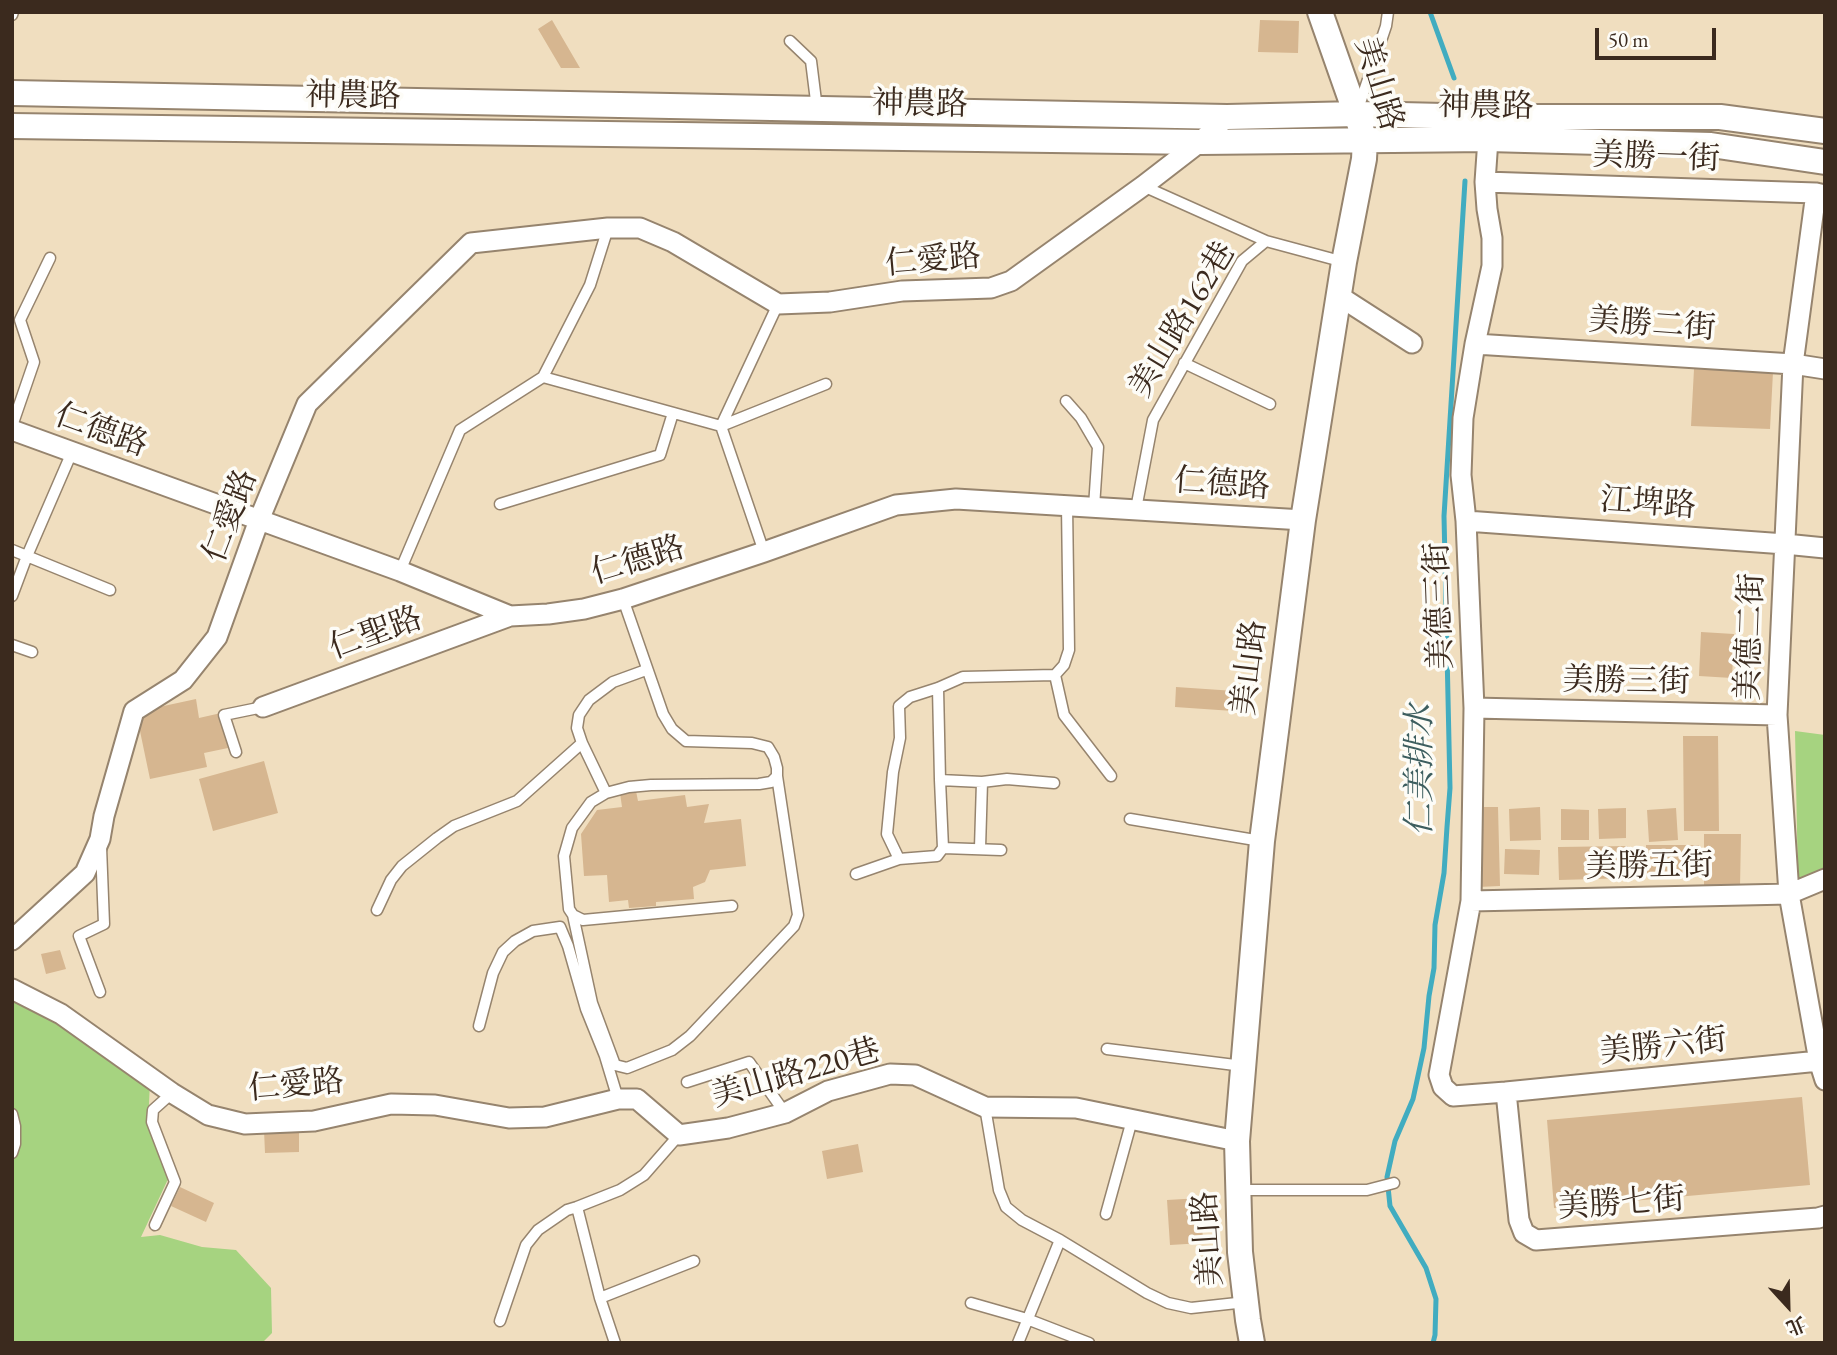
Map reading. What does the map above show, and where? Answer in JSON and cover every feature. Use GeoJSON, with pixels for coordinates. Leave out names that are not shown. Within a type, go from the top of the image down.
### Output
{"type":"FeatureCollection","features":[{"type":"Feature","properties":{"kind":"street","name":"美山路"},"geometry":{"type":"LineString","coordinates":[[1252,1343],[1240,1252],[1237,1142],[1262,841],[1303,520],[1344,262],[1363,166],[1365,140],[1320,12]]}},
{"type":"Feature","properties":{"kind":"street","name":"神農路"},"geometry":{"type":"LineString","coordinates":[[12,93],[1227,117],[1357,114],[1720,117],[1825,131]]}},
{"type":"Feature","properties":{"kind":"street","name":"仁愛路"},"geometry":{"type":"LineString","coordinates":[[12,940],[85,873],[100,839],[134,711],[183,680],[217,637],[259,520],[307,404],[471,243],[608,228],[640,228],[673,242],[778,304],[830,302],[902,291],[991,288],[1011,281],[1143,186],[1200,142],[1227,117]]}},
{"type":"Feature","properties":{"kind":"street","name":"神農路"},"geometry":{"type":"LineString","coordinates":[[12,126],[1200,142],[1488,139],[1711,145],[1825,162]]}},
{"type":"Feature","properties":{"kind":"street","name":"美德三街"},"geometry":{"type":"LineString","coordinates":[[1488,139],[1485,181],[1492,238],[1492,266],[1463,418],[1461,475],[1466,521],[1474,708],[1471,901],[1439,1074],[1443,1087],[1453,1096],[1506,1092]]}},
{"type":"Feature","properties":{"kind":"street","name":"美勝一街"},"geometry":{"type":"LineString","coordinates":[[1485,181],[1821,194]]}},
{"type":"Feature","properties":{"kind":"street","name":"美德二街"},"geometry":{"type":"LineString","coordinates":[[1821,194],[1793,364],[1777,715],[1789,894],[1825,1080]]}},
{"type":"Feature","properties":{"kind":"street"},"geometry":{"type":"LineString","coordinates":[[1339,296],[1412,343]]}},
{"type":"Feature","properties":{"kind":"street","name":"美勝二街"},"geometry":{"type":"LineString","coordinates":[[1475,344],[1793,364],[1825,369]]}},
{"type":"Feature","properties":{"kind":"street","name":"仁德路"},"geometry":{"type":"LineString","coordinates":[[12,428],[400,571],[510,616],[584,609],[623,599],[896,505],[956,499],[1303,520]]}},
{"type":"Feature","properties":{"kind":"street","name":"江埤路"},"geometry":{"type":"LineString","coordinates":[[1466,521],[1825,548]]}},
{"type":"Feature","properties":{"kind":"street","name":"仁聖路"},"geometry":{"type":"LineString","coordinates":[[263,707],[510,616]]}},
{"type":"Feature","properties":{"kind":"street","name":"美勝三街"},"geometry":{"type":"LineString","coordinates":[[1474,708],[1777,715]]}},
{"type":"Feature","properties":{"kind":"street","name":"美勝五街"},"geometry":{"type":"LineString","coordinates":[[1471,901],[1789,894],[1825,878]]}},
{"type":"Feature","properties":{"kind":"street","name":"仁愛路"},"geometry":{"type":"LineString","coordinates":[[12,989],[61,1014],[172,1093],[208,1115],[245,1124],[314,1121],[390,1104],[435,1105],[509,1118],[545,1117],[618,1099]]}},
{"type":"Feature","properties":{"kind":"street","name":"美勝六街"},"geometry":{"type":"LineString","coordinates":[[1506,1092],[1822,1060]]}},
{"type":"Feature","properties":{"kind":"street","name":"美山路220巷"},"geometry":{"type":"LineString","coordinates":[[618,1099],[637,1099],[679,1135],[728,1128],[785,1113],[828,1091],[890,1074],[915,1075],[985,1107],[1076,1108],[1237,1142]]}},
{"type":"Feature","properties":{"kind":"street","name":"美勝七街"},"geometry":{"type":"LineString","coordinates":[[1506,1092],[1519,1220],[1524,1233],[1536,1240],[1825,1216]]}},
{"type":"Feature","properties":{"kind":"lane"},"geometry":{"type":"LineString","coordinates":[[1357,114],[1386,26],[1388,12]]}},
{"type":"Feature","properties":{"kind":"lane"},"geometry":{"type":"LineString","coordinates":[[790,41],[811,61],[817,109]]}},
{"type":"Feature","properties":{"kind":"lane"},"geometry":{"type":"LineString","coordinates":[[1143,186],[1266,241]]}},
{"type":"Feature","properties":{"kind":"lane"},"geometry":{"type":"LineString","coordinates":[[400,571],[460,430],[543,377],[590,285],[608,228]]}},
{"type":"Feature","properties":{"kind":"lane","name":"美山路162巷"},"geometry":{"type":"LineString","coordinates":[[1136,509],[1153,420],[1242,261],[1266,241],[1344,262]]}},
{"type":"Feature","properties":{"kind":"lane"},"geometry":{"type":"LineString","coordinates":[[12,428],[34,362],[20,320],[50,258]]}},
{"type":"Feature","properties":{"kind":"lane"},"geometry":{"type":"LineString","coordinates":[[764,552],[721,426],[778,304]]}},
{"type":"Feature","properties":{"kind":"lane"},"geometry":{"type":"LineString","coordinates":[[1184,363],[1269,404]]}},
{"type":"Feature","properties":{"kind":"lane"},"geometry":{"type":"LineString","coordinates":[[543,377],[721,426],[826,384]]}},
{"type":"Feature","properties":{"kind":"lane"},"geometry":{"type":"LineString","coordinates":[[1066,401],[1081,418],[1098,447],[1094,507]]}},
{"type":"Feature","properties":{"kind":"lane"},"geometry":{"type":"LineString","coordinates":[[500,504],[660,454],[673,413]]}},
{"type":"Feature","properties":{"kind":"lane"},"geometry":{"type":"LineString","coordinates":[[12,596],[72,452]]}},
{"type":"Feature","properties":{"kind":"lane"},"geometry":{"type":"LineString","coordinates":[[899,859],[887,834],[893,772],[900,738],[899,705],[910,697],[964,677],[1055,675],[1064,665],[1069,650],[1067,505]]}},
{"type":"Feature","properties":{"kind":"lane"},"geometry":{"type":"LineString","coordinates":[[12,550],[110,590]]}},
{"type":"Feature","properties":{"kind":"lane"},"geometry":{"type":"LineString","coordinates":[[623,599],[646,670],[663,715],[672,729],[686,741],[752,743],[768,747],[774,757],[777,768],[798,915],[794,926],[690,1036],[672,1050],[627,1068],[615,1065],[592,1003],[573,915],[569,909],[564,856],[572,828],[591,802],[606,793],[629,787],[759,784],[771,782],[777,776]]}},
{"type":"Feature","properties":{"kind":"lane"},"geometry":{"type":"LineString","coordinates":[[12,645],[32,652]]}},
{"type":"Feature","properties":{"kind":"lane"},"geometry":{"type":"LineString","coordinates":[[606,793],[582,743],[577,728],[579,715],[589,700],[612,682],[646,670]]}},
{"type":"Feature","properties":{"kind":"lane"},"geometry":{"type":"LineString","coordinates":[[1055,675],[1064,715],[1111,776]]}},
{"type":"Feature","properties":{"kind":"lane"},"geometry":{"type":"LineString","coordinates":[[856,874],[899,859],[937,856],[943,848],[938,688]]}},
{"type":"Feature","properties":{"kind":"lane"},"geometry":{"type":"LineString","coordinates":[[236,752],[224,715],[263,707]]}},
{"type":"Feature","properties":{"kind":"lane"},"geometry":{"type":"LineString","coordinates":[[377,910],[391,880],[402,866],[454,826],[517,800],[582,743]]}},
{"type":"Feature","properties":{"kind":"lane"},"geometry":{"type":"LineString","coordinates":[[940,780],[982,782],[1007,779],[1054,783]]}},
{"type":"Feature","properties":{"kind":"lane"},"geometry":{"type":"LineString","coordinates":[[980,848],[982,782]]}},
{"type":"Feature","properties":{"kind":"lane"},"geometry":{"type":"LineString","coordinates":[[1130,820],[1262,841]]}},
{"type":"Feature","properties":{"kind":"lane"},"geometry":{"type":"LineString","coordinates":[[100,839],[104,924],[79,936],[100,992]]}},
{"type":"Feature","properties":{"kind":"lane"},"geometry":{"type":"LineString","coordinates":[[943,848],[1001,850]]}},
{"type":"Feature","properties":{"kind":"lane"},"geometry":{"type":"LineString","coordinates":[[573,915],[583,920],[732,906]]}},
{"type":"Feature","properties":{"kind":"lane"},"geometry":{"type":"LineString","coordinates":[[480,1026],[493,973],[503,952],[515,941],[533,931],[560,927],[618,1099]]}},
{"type":"Feature","properties":{"kind":"lane"},"geometry":{"type":"LineString","coordinates":[[1107,1049],[1243,1067]]}},
{"type":"Feature","properties":{"kind":"lane"},"geometry":{"type":"LineString","coordinates":[[688,1082],[749,1062],[785,1113]]}},
{"type":"Feature","properties":{"kind":"lane"},"geometry":{"type":"LineString","coordinates":[[155,1225],[175,1182],[152,1122],[153,1110],[172,1093]]}},
{"type":"Feature","properties":{"kind":"lane"},"geometry":{"type":"LineString","coordinates":[[985,1107],[999,1190],[1006,1207],[1022,1220],[1168,1303],[1191,1308],[1247,1302]]}},
{"type":"Feature","properties":{"kind":"lane"},"geometry":{"type":"LineString","coordinates":[[12,1114],[15,1126],[12,1153]]}},
{"type":"Feature","properties":{"kind":"lane"},"geometry":{"type":"LineString","coordinates":[[1105,1214],[1132,1120]]}},
{"type":"Feature","properties":{"kind":"lane","name":"美山路220巷"},"geometry":{"type":"LineString","coordinates":[[500,1321],[526,1245],[538,1230],[567,1210],[620,1190],[644,1175],[679,1135]]}},
{"type":"Feature","properties":{"kind":"lane"},"geometry":{"type":"LineString","coordinates":[[1238,1190],[1367,1190],[1394,1183]]}},
{"type":"Feature","properties":{"kind":"lane"},"geometry":{"type":"LineString","coordinates":[[577,1207],[600,1298],[615,1343]]}},
{"type":"Feature","properties":{"kind":"lane"},"geometry":{"type":"LineString","coordinates":[[1018,1343],[1060,1240]]}},
{"type":"Feature","properties":{"kind":"lane"},"geometry":{"type":"LineString","coordinates":[[600,1298],[694,1261]]}},
{"type":"Feature","properties":{"kind":"lane"},"geometry":{"type":"LineString","coordinates":[[971,1304],[1027,1319],[1090,1343]]}},
{"type":"Feature","properties":{"kind":"green space"},"geometry":{"type":"Polygon","coordinates":[[[1795,731],[1825,735],[1825,869],[1798,881],[1795,731]]]}},
{"type":"Feature","properties":{"kind":"green space"},"geometry":{"type":"Polygon","coordinates":[[[12,1001],[32,1009],[150,1082],[148,1126],[169,1177],[141,1237],[160,1235],[202,1247],[236,1250],[271,1288],[272,1333],[262,1343],[12,1343],[12,1001]]]}},
{"type":"Feature","properties":{"kind":"building"},"geometry":{"type":"Polygon","coordinates":[[[552,20],[580,68],[561,68],[538,29],[552,20]]]}},
{"type":"Feature","properties":{"kind":"building"},"geometry":{"type":"Polygon","coordinates":[[[1260,20],[1299,21],[1298,53],[1258,52],[1260,20]]]}},
{"type":"Feature","properties":{"kind":"building"},"geometry":{"type":"Polygon","coordinates":[[[1694,369],[1773,372],[1770,429],[1691,426],[1694,369]]]}},
{"type":"Feature","properties":{"kind":"building"},"geometry":{"type":"Polygon","coordinates":[[[1701,632],[1734,634],[1732,678],[1699,676],[1701,632]]]}},
{"type":"Feature","properties":{"kind":"building"},"geometry":{"type":"Polygon","coordinates":[[[1176,687],[1235,691],[1233,711],[1175,707],[1176,687]]]}},
{"type":"Feature","properties":{"kind":"building"},"geometry":{"type":"Polygon","coordinates":[[[196,699],[199,718],[221,713],[228,748],[204,753],[207,767],[150,779],[136,712],[196,699]]]}},
{"type":"Feature","properties":{"kind":"building"},"geometry":{"type":"Polygon","coordinates":[[[1683,736],[1718,736],[1719,831],[1684,831],[1683,736]]]}},
{"type":"Feature","properties":{"kind":"building"},"geometry":{"type":"Polygon","coordinates":[[[264,761],[278,813],[213,831],[199,779],[264,761]]]}},
{"type":"Feature","properties":{"kind":"building"},"geometry":{"type":"Polygon","coordinates":[[[636,791],[638,801],[685,795],[687,807],[709,804],[704,823],[741,819],[746,866],[710,870],[705,882],[693,887],[694,899],[656,902],[656,906],[629,908],[628,900],[609,902],[607,875],[584,876],[581,834],[597,810],[622,807],[620,793],[636,791]]]}},
{"type":"Feature","properties":{"kind":"building"},"geometry":{"type":"Polygon","coordinates":[[[1477,807],[1498,807],[1500,886],[1478,887],[1477,807]]]}},
{"type":"Feature","properties":{"kind":"building"},"geometry":{"type":"Polygon","coordinates":[[[1540,807],[1541,840],[1510,841],[1509,809],[1540,807]]]}},
{"type":"Feature","properties":{"kind":"building"},"geometry":{"type":"Polygon","coordinates":[[[1626,808],[1626,838],[1599,839],[1598,809],[1626,808]]]}},
{"type":"Feature","properties":{"kind":"building"},"geometry":{"type":"Polygon","coordinates":[[[1676,808],[1678,840],[1649,842],[1647,810],[1676,808]]]}},
{"type":"Feature","properties":{"kind":"building"},"geometry":{"type":"Polygon","coordinates":[[[1561,809],[1589,810],[1589,840],[1561,840],[1561,809]]]}},
{"type":"Feature","properties":{"kind":"building"},"geometry":{"type":"Polygon","coordinates":[[[1704,834],[1741,834],[1740,887],[1704,887],[1704,834]]]}},
{"type":"Feature","properties":{"kind":"building"},"geometry":{"type":"Polygon","coordinates":[[[1646,845],[1699,845],[1699,873],[1646,874],[1646,845]]]}},
{"type":"Feature","properties":{"kind":"building"},"geometry":{"type":"Polygon","coordinates":[[[1628,846],[1628,878],[1559,880],[1558,847],[1628,846]]]}},
{"type":"Feature","properties":{"kind":"building"},"geometry":{"type":"Polygon","coordinates":[[[1505,849],[1540,850],[1539,875],[1504,874],[1505,849]]]}},
{"type":"Feature","properties":{"kind":"building"},"geometry":{"type":"Polygon","coordinates":[[[60,950],[66,969],[46,974],[41,954],[60,950]]]}},
{"type":"Feature","properties":{"kind":"building"},"geometry":{"type":"Polygon","coordinates":[[[1802,1097],[1810,1185],[1554,1208],[1547,1120],[1802,1097]]]}},
{"type":"Feature","properties":{"kind":"building"},"geometry":{"type":"Polygon","coordinates":[[[299,1129],[299,1152],[265,1153],[264,1130],[299,1129]]]}},
{"type":"Feature","properties":{"kind":"building"},"geometry":{"type":"Polygon","coordinates":[[[858,1144],[863,1172],[827,1179],[822,1151],[858,1144]]]}},
{"type":"Feature","properties":{"kind":"building"},"geometry":{"type":"Polygon","coordinates":[[[180,1187],[214,1203],[206,1222],[171,1206],[180,1187]]]}},
{"type":"Feature","properties":{"kind":"building"},"geometry":{"type":"Polygon","coordinates":[[[1201,1198],[1203,1243],[1170,1245],[1167,1200],[1201,1198]]]}},
{"type":"Feature","properties":{"kind":"waterway","name":"仁美排水"},"geometry":{"type":"LineString","coordinates":[[1430,12],[1454,78]]}},
{"type":"Feature","properties":{"kind":"waterway","name":"仁美排水"},"geometry":{"type":"LineString","coordinates":[[1433,1343],[1436,1299],[1426,1268],[1390,1206],[1387,1177],[1395,1141],[1413,1099],[1424,1048],[1434,968],[1435,925],[1444,873],[1450,788],[1444,516],[1465,181]]}}]}
